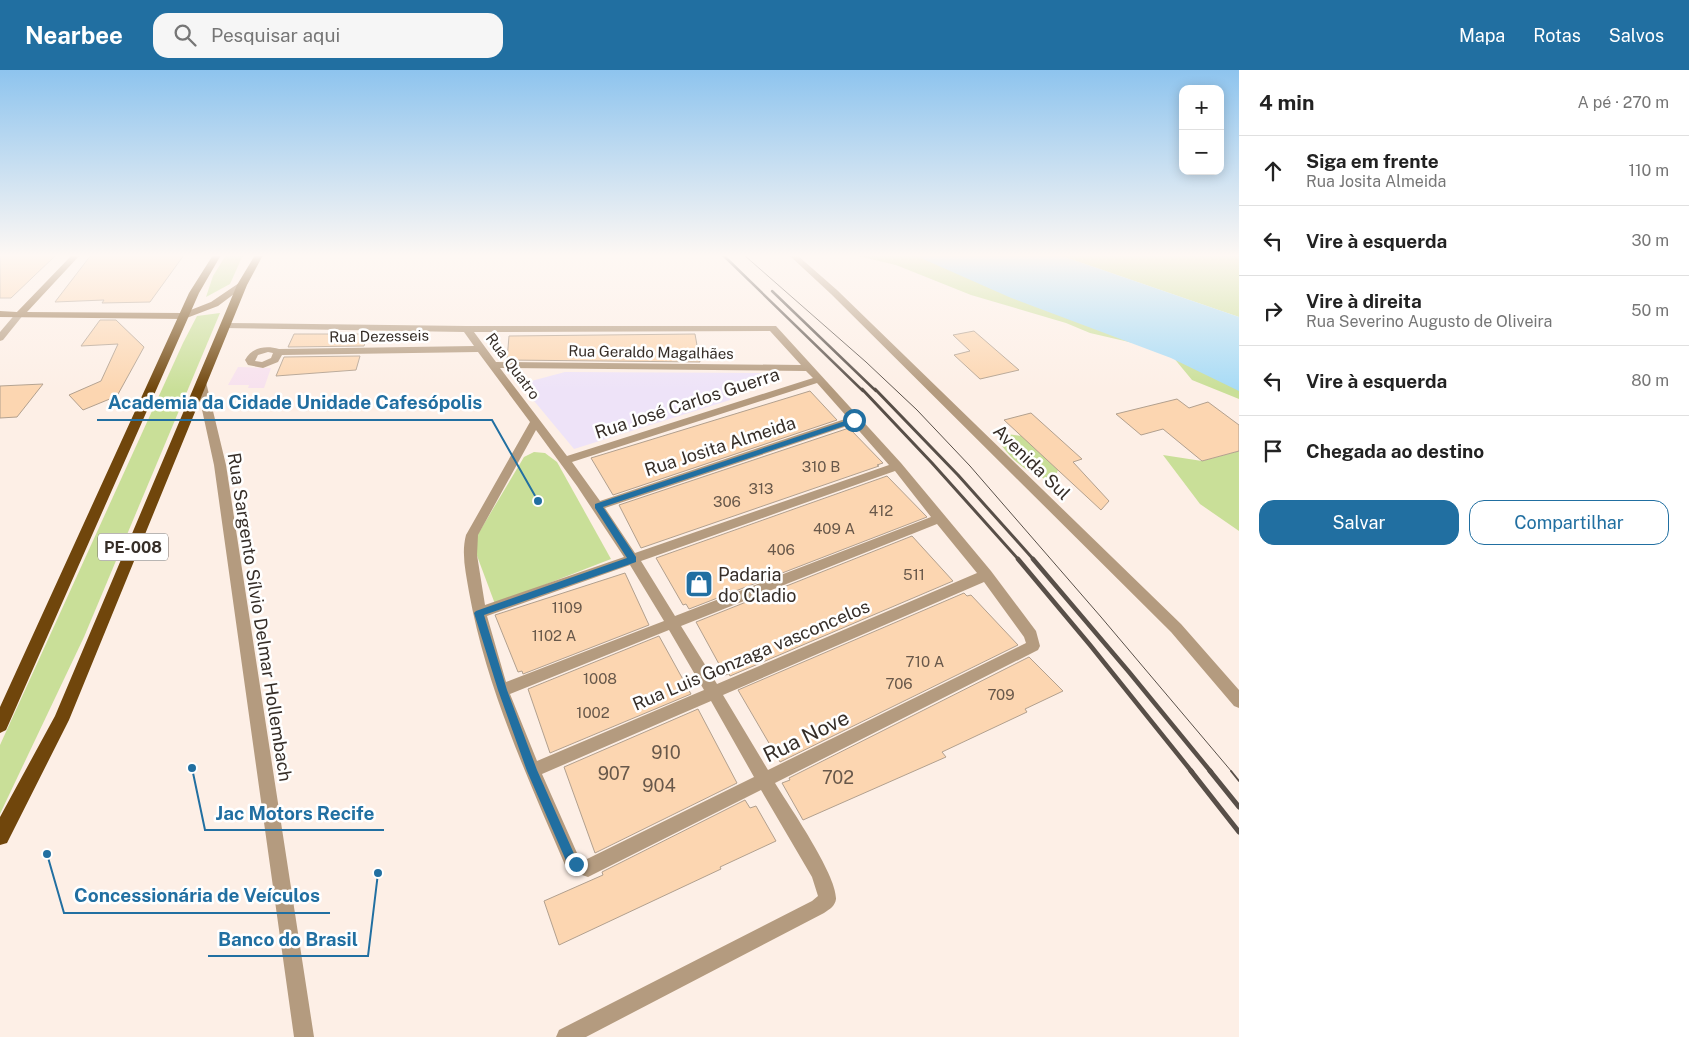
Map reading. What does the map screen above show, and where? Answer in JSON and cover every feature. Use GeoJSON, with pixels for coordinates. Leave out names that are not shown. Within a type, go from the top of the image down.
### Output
{"type":"FeatureCollection","features":[{"type":"Feature","properties":{"kind":"highway","name":"PE-008"},"geometry":{"type":"LineString","coordinates":[[0,725],[191,300]]}},
{"type":"Feature","properties":{"kind":"highway","name":"PE-008"},"geometry":{"type":"LineString","coordinates":[[0,836],[61,720],[236,300]]}},
{"type":"Feature","properties":{"kind":"main road"},"geometry":{"type":"LineString","coordinates":[[20,314],[33,300]]}},
{"type":"Feature","properties":{"kind":"main road"},"geometry":{"type":"LineString","coordinates":[[0,314],[184,316],[222,300]]}},
{"type":"Feature","properties":{"kind":"street","name":"Avenida Sul"},"geometry":{"type":"LineString","coordinates":[[842,300],[1176,628],[1239,701]]}},
{"type":"Feature","properties":{"kind":"street"},"geometry":{"type":"LineString","coordinates":[[0,338],[20,314]]}},
{"type":"Feature","properties":{"kind":"street"},"geometry":{"type":"LineString","coordinates":[[226,326],[467,329],[771,327],[897,466],[986,575]]}},
{"type":"Feature","properties":{"kind":"street","name":"Rua Quatro"},"geometry":{"type":"LineString","coordinates":[[467,329],[566,460],[633,560],[714,692],[818,871],[826,889],[827,900],[818,907],[566,1037]]}},
{"type":"Feature","properties":{"kind":"street","name":"Rua Dezesseis"},"geometry":{"type":"LineString","coordinates":[[278,352],[481,349]]}},
{"type":"Feature","properties":{"kind":"street","name":"Rua Geraldo Magalhães"},"geometry":{"type":"LineString","coordinates":[[493,365],[809,368]]}},
{"type":"Feature","properties":{"kind":"street","name":"Rua José Carlos Guerra"},"geometry":{"type":"LineString","coordinates":[[566,460],[820,379]]}},
{"type":"Feature","properties":{"kind":"street","name":"Rua Sargento Sílvio Delmar Hollembach"},"geometry":{"type":"LineString","coordinates":[[201,382],[220,465],[304,1037]]}},
{"type":"Feature","properties":{"kind":"street"},"geometry":{"type":"LineString","coordinates":[[532,771],[503,690],[479,613],[469,546],[470,540],[536,420]]}},
{"type":"Feature","properties":{"kind":"street","name":"Rua Josita Almeida"},"geometry":{"type":"LineString","coordinates":[[598,506],[854,420]]}},
{"type":"Feature","properties":{"kind":"street"},"geometry":{"type":"LineString","coordinates":[[479,613],[897,466]]}},
{"type":"Feature","properties":{"kind":"street"},"geometry":{"type":"LineString","coordinates":[[503,690],[940,518]]}},
{"type":"Feature","properties":{"kind":"street","name":"Rua Nove"},"geometry":{"type":"LineString","coordinates":[[532,771],[571,860],[582,868],[588,868],[1033,646],[1031,635],[986,575]]}},
{"type":"Feature","properties":{"kind":"street","name":"Rua Luis Gonzaga vasconcelos"},"geometry":{"type":"LineString","coordinates":[[532,771],[986,575]]}},
{"type":"Feature","properties":{"kind":"shaded area"},"geometry":{"type":"Polygon","coordinates":[[[238,367],[271,368],[264,388],[248,388],[249,385],[228,385],[238,367]]]}},
{"type":"Feature","properties":{"kind":"shaded area"},"geometry":{"type":"Polygon","coordinates":[[[565,372],[777,373],[779,375],[735,388],[730,400],[574,449],[520,384],[565,372]]]}},
{"type":"Feature","properties":{"kind":"green space"},"geometry":{"type":"Polygon","coordinates":[[[988,300],[1052,300],[1239,376],[1239,399],[1192,380],[1168,351],[1090,333],[1066,323],[988,300]]]}},
{"type":"Feature","properties":{"kind":"green space"},"geometry":{"type":"Polygon","coordinates":[[[1190,300],[1239,300],[1239,317],[1190,300]]]}},
{"type":"Feature","properties":{"kind":"green space"},"geometry":{"type":"Polygon","coordinates":[[[220,313],[84,637],[0,814],[0,745],[183,343],[197,316],[220,313]]]}},
{"type":"Feature","properties":{"kind":"green space"},"geometry":{"type":"Polygon","coordinates":[[[1000,433],[1022,436],[1058,470],[1053,482],[1031,472],[1012,458],[1002,446],[1004,440],[1000,433]]]}},
{"type":"Feature","properties":{"kind":"green space"},"geometry":{"type":"Polygon","coordinates":[[[1239,451],[1239,531],[1200,504],[1163,455],[1202,461],[1239,451]]]}},
{"type":"Feature","properties":{"kind":"green space"},"geometry":{"type":"Polygon","coordinates":[[[534,452],[545,453],[557,462],[611,559],[495,604],[473,545],[524,457],[534,452]]]}},
{"type":"Feature","properties":{"kind":"water"},"geometry":{"type":"Polygon","coordinates":[[[1017,300],[1190,300],[1239,317],[1239,391],[1171,358],[1017,300]]]}},
{"type":"Feature","properties":{"kind":"building"},"geometry":{"type":"Polygon","coordinates":[[[56,300],[101,300],[55,302],[56,300]]]}},
{"type":"Feature","properties":{"kind":"building"},"geometry":{"type":"Polygon","coordinates":[[[104,300],[151,300],[150,302],[102,303],[104,300]]]}},
{"type":"Feature","properties":{"kind":"building"},"geometry":{"type":"Polygon","coordinates":[[[100,320],[116,320],[144,347],[117,396],[83,410],[69,395],[101,381],[118,344],[81,346],[100,320]]]}},
{"type":"Feature","properties":{"kind":"building"},"geometry":{"type":"Polygon","coordinates":[[[974,331],[1019,370],[980,379],[954,355],[970,351],[953,335],[974,331]]]}},
{"type":"Feature","properties":{"kind":"building"},"geometry":{"type":"Polygon","coordinates":[[[294,334],[368,334],[364,346],[288,347],[294,334]]]}},
{"type":"Feature","properties":{"kind":"building"},"geometry":{"type":"Polygon","coordinates":[[[695,334],[700,362],[507,360],[509,336],[695,334]]]}},
{"type":"Feature","properties":{"kind":"building"},"geometry":{"type":"Polygon","coordinates":[[[360,356],[356,370],[276,376],[284,357],[360,356]]]}},
{"type":"Feature","properties":{"kind":"building"},"geometry":{"type":"Polygon","coordinates":[[[43,384],[17,417],[0,418],[0,386],[43,384]]]}},
{"type":"Feature","properties":{"kind":"building"},"geometry":{"type":"Polygon","coordinates":[[[810,391],[837,420],[613,495],[591,458],[810,391]]]}},
{"type":"Feature","properties":{"kind":"building"},"geometry":{"type":"Polygon","coordinates":[[[1177,399],[1189,408],[1208,402],[1239,425],[1239,451],[1202,461],[1163,429],[1141,435],[1116,414],[1177,399]]]}},
{"type":"Feature","properties":{"kind":"building"},"geometry":{"type":"Polygon","coordinates":[[[1031,413],[1082,459],[1073,462],[1109,501],[1101,510],[1004,420],[1031,413]]]}},
{"type":"Feature","properties":{"kind":"building"},"geometry":{"type":"Polygon","coordinates":[[[849,428],[883,463],[877,465],[879,466],[641,548],[619,505],[849,428]]]}},
{"type":"Feature","properties":{"kind":"building"},"geometry":{"type":"Polygon","coordinates":[[[887,476],[927,517],[689,609],[686,604],[683,605],[656,558],[887,476]]]}},
{"type":"Feature","properties":{"kind":"building"},"geometry":{"type":"Polygon","coordinates":[[[912,536],[953,581],[730,676],[729,674],[725,675],[696,622],[912,536]]]}},
{"type":"Feature","properties":{"kind":"building"},"geometry":{"type":"Polygon","coordinates":[[[625,573],[649,625],[523,674],[522,671],[518,672],[495,615],[625,573]]]}},
{"type":"Feature","properties":{"kind":"building"},"geometry":{"type":"Polygon","coordinates":[[[964,593],[967,596],[971,595],[1018,645],[780,762],[738,690],[964,593]]]}},
{"type":"Feature","properties":{"kind":"building"},"geometry":{"type":"Polygon","coordinates":[[[659,636],[691,694],[550,753],[528,689],[659,636]]]}},
{"type":"Feature","properties":{"kind":"building"},"geometry":{"type":"Polygon","coordinates":[[[1029,657],[1063,691],[1025,709],[1027,712],[942,752],[946,757],[803,820],[782,783],[1029,657]]]}},
{"type":"Feature","properties":{"kind":"building"},"geometry":{"type":"Polygon","coordinates":[[[698,709],[737,783],[595,853],[564,767],[698,709]]]}},
{"type":"Feature","properties":{"kind":"building"},"geometry":{"type":"Polygon","coordinates":[[[745,800],[750,808],[756,806],[776,841],[559,945],[544,901],[603,875],[602,872],[745,800]]]}},
{"type":"Feature","properties":{"kind":"tram line"},"geometry":{"type":"LineString","coordinates":[[795,300],[917,410],[970,466],[1232,772]]}},
{"type":"Feature","properties":{"kind":"tram line"},"geometry":{"type":"LineString","coordinates":[[1231,771],[1239,781]]}},
{"type":"Feature","properties":{"kind":"railway"},"geometry":{"type":"LineString","coordinates":[[769,300],[863,391]]}},
{"type":"Feature","properties":{"kind":"railway"},"geometry":{"type":"LineString","coordinates":[[781,300],[876,391]]}},
{"type":"Feature","properties":{"kind":"railway"},"geometry":{"type":"LineString","coordinates":[[862,389],[932,463],[1019,560]]}},
{"type":"Feature","properties":{"kind":"railway"},"geometry":{"type":"LineString","coordinates":[[875,389],[958,475],[1034,560]]}},
{"type":"Feature","properties":{"kind":"railway"},"geometry":{"type":"LineString","coordinates":[[1018,559],[1192,772]]}},
{"type":"Feature","properties":{"kind":"railway"},"geometry":{"type":"LineString","coordinates":[[1033,559],[1211,772]]}},
{"type":"Feature","properties":{"kind":"railway"},"geometry":{"type":"LineString","coordinates":[[1191,771],[1239,832]]}},
{"type":"Feature","properties":{"kind":"railway"},"geometry":{"type":"LineString","coordinates":[[1210,771],[1239,807]]}},
{"type":"Feature","properties":{"kind":"place","name":"Academia da Cidade Unidade Cafesópolis"},"geometry":{"type":"Point","coordinates":[538,501]}},
{"type":"Feature","properties":{"kind":"place","name":"Padaria do Cladio"},"geometry":{"type":"Point","coordinates":[699,584]}},
{"type":"Feature","properties":{"kind":"place","name":"Jac Motors Recife"},"geometry":{"type":"Point","coordinates":[192,768]}},
{"type":"Feature","properties":{"kind":"place","name":"Concessionária de Veículos"},"geometry":{"type":"Point","coordinates":[47,854]}},
{"type":"Feature","properties":{"kind":"place","name":"Banco do Brasil"},"geometry":{"type":"Point","coordinates":[378,873]}},
{"type":"Feature","properties":{"kind":"route"},"geometry":{"type":"LineString","coordinates":[[576,864],[571,860],[532,771],[503,690],[479,613],[633,560],[598,506],[854,420]]}}]}
